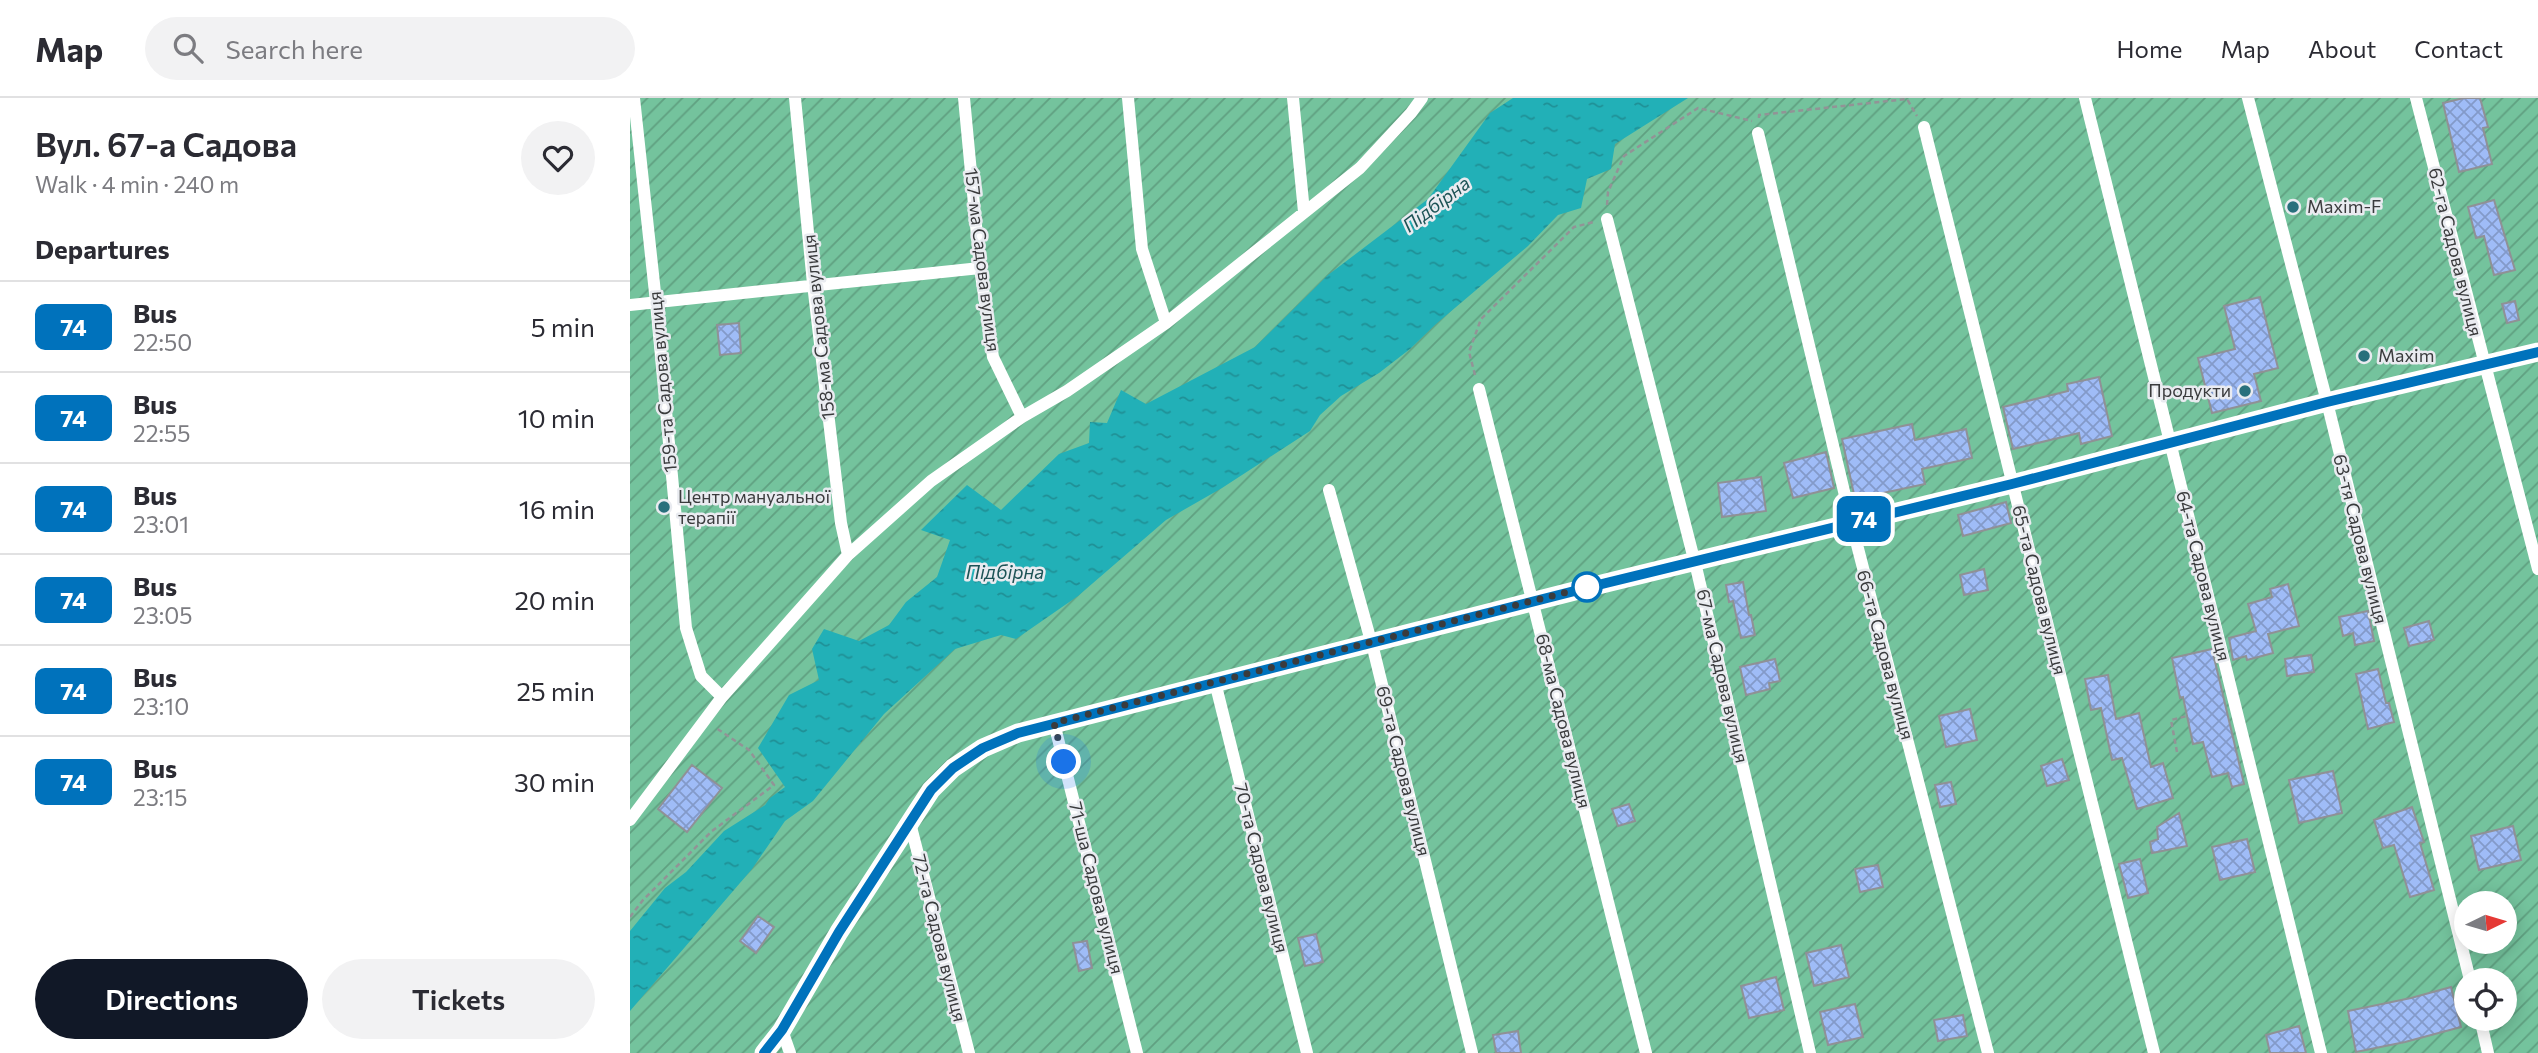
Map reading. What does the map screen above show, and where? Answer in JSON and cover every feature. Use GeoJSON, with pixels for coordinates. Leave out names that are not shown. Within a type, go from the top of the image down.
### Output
{"type":"FeatureCollection","features":[{"type":"Feature","properties":{"kind":"street","name":"159-та Садова вулиця"},"geometry":{"type":"LineString","coordinates":[[634,98],[686,628],[701,676],[722,697]]}},
{"type":"Feature","properties":{"kind":"street","name":"158-ма Садова вулиця"},"geometry":{"type":"LineString","coordinates":[[795,98],[813,284],[841,523],[848,555]]}},
{"type":"Feature","properties":{"kind":"street","name":"157-ма Садова вулиця"},"geometry":{"type":"LineString","coordinates":[[964,98],[980,268],[993,357],[1022,417]]}},
{"type":"Feature","properties":{"kind":"street"},"geometry":{"type":"LineString","coordinates":[[1128,98],[1142,249],[1166,323]]}},
{"type":"Feature","properties":{"kind":"street"},"geometry":{"type":"LineString","coordinates":[[1293,98],[1304,212]]}},
{"type":"Feature","properties":{"kind":"street"},"geometry":{"type":"LineString","coordinates":[[630,820],[722,697],[848,555],[931,481],[1022,417],[1067,391],[1166,323],[1360,168],[1412,113],[1422,98]]}},
{"type":"Feature","properties":{"kind":"street","name":"64-та Садова вулиця"},"geometry":{"type":"LineString","coordinates":[[2085,98],[2321,1053]]}},
{"type":"Feature","properties":{"kind":"street","name":"63-тя Садова вулиця"},"geometry":{"type":"LineString","coordinates":[[2248,98],[2327,402],[2467,968]]}},
{"type":"Feature","properties":{"kind":"street","name":"62-га Садова вулиця"},"geometry":{"type":"LineString","coordinates":[[2416,98],[2538,569]]}},
{"type":"Feature","properties":{"kind":"street","name":"65-та Садова вулиця"},"geometry":{"type":"LineString","coordinates":[[1924,127],[2154,1053]]}},
{"type":"Feature","properties":{"kind":"street","name":"66-та Садова вулиця"},"geometry":{"type":"LineString","coordinates":[[1758,133],[1851,523],[1988,1053]]}},
{"type":"Feature","properties":{"kind":"street","name":"67-ма Садова вулиця"},"geometry":{"type":"LineString","coordinates":[[1607,219],[1695,561],[1810,1053]]}},
{"type":"Feature","properties":{"kind":"street"},"geometry":{"type":"LineString","coordinates":[[630,305],[980,268]]}},
{"type":"Feature","properties":{"kind":"street"},"geometry":{"type":"LineString","coordinates":[[764,1053],[782,1030],[839,932],[931,790],[953,768],[983,748],[1018,733],[1533,601],[2012,484],[2327,402],[2538,352]]}},
{"type":"Feature","properties":{"kind":"street","name":"68-ма Садова вулиця"},"geometry":{"type":"LineString","coordinates":[[1479,389],[1646,1053]]}},
{"type":"Feature","properties":{"kind":"street","name":"69-та Садова вулиця"},"geometry":{"type":"LineString","coordinates":[[1329,490],[1371,643],[1472,1053]]}},
{"type":"Feature","properties":{"kind":"street","name":"70-та Садова вулиця"},"geometry":{"type":"LineString","coordinates":[[1215,682],[1307,1053]]}},
{"type":"Feature","properties":{"kind":"street","name":"71-ша Садова вулиця"},"geometry":{"type":"LineString","coordinates":[[1054,723],[1137,1053]]}},
{"type":"Feature","properties":{"kind":"street","name":"72-га Садова вулиця"},"geometry":{"type":"LineString","coordinates":[[910,823],[969,1053]]}},
{"type":"Feature","properties":{"kind":"street"},"geometry":{"type":"LineString","coordinates":[[782,1030],[790,1053]]}},
{"type":"Feature","properties":{"kind":"street"},"geometry":{"type":"LineString","coordinates":[[2483,1031],[2488,1053]]}},
{"type":"Feature","properties":{"kind":"path"},"geometry":{"type":"LineString","coordinates":[[1479,389],[1469,352],[1481,318],[1574,227],[1607,219]]}},
{"type":"Feature","properties":{"kind":"path"},"geometry":{"type":"LineString","coordinates":[[2177,752],[2171,720],[2187,716]]}},
{"type":"Feature","properties":{"kind":"path"},"geometry":{"type":"LineString","coordinates":[[630,917],[643,900],[712,831],[774,785],[749,750],[704,721]]}},
{"type":"Feature","properties":{"kind":"green space"},"geometry":{"type":"Polygon","coordinates":[[[630,98],[2538,98],[2538,1053],[630,1053],[630,98]]]}},
{"type":"Feature","properties":{"kind":"water","name":"Підбірна"},"geometry":{"type":"Polygon","coordinates":[[[1513,98],[1688,98],[1615,144],[1611,169],[1587,179],[1581,208],[1558,215],[1528,246],[1410,349],[1379,373],[1341,396],[1320,415],[1310,431],[1222,488],[1166,520],[1078,596],[1016,639],[1001,635],[955,649],[884,714],[813,801],[785,821],[752,869],[630,1011],[630,931],[665,888],[686,872],[724,831],[765,805],[785,787],[758,748],[789,695],[819,680],[812,649],[824,629],[859,641],[889,625],[906,602],[937,577],[950,540],[921,530],[967,485],[1001,510],[1059,454],[1089,443],[1090,422],[1107,423],[1121,390],[1146,404],[1255,347],[1328,275],[1428,199],[1490,113],[1513,98]]]}},
{"type":"Feature","properties":{"kind":"building"},"geometry":{"type":"Polygon","coordinates":[[[2464,98],[2480,98],[2488,127],[2483,128],[2492,164],[2459,172],[2443,103],[2464,98]]]}},
{"type":"Feature","properties":{"kind":"building"},"geometry":{"type":"Polygon","coordinates":[[[2494,200],[2515,270],[2494,275],[2484,236],[2476,238],[2468,207],[2494,200]]]}},
{"type":"Feature","properties":{"kind":"building"},"geometry":{"type":"Polygon","coordinates":[[[2260,297],[2278,368],[2254,374],[2261,401],[2212,413],[2198,358],[2235,349],[2224,306],[2260,297]]]}},
{"type":"Feature","properties":{"kind":"building"},"geometry":{"type":"Polygon","coordinates":[[[2515,301],[2519,320],[2507,323],[2502,304],[2515,301]]]}},
{"type":"Feature","properties":{"kind":"building"},"geometry":{"type":"Polygon","coordinates":[[[739,323],[741,353],[720,355],[717,325],[739,323]]]}},
{"type":"Feature","properties":{"kind":"building"},"geometry":{"type":"Polygon","coordinates":[[[2099,377],[2112,436],[2081,444],[2079,433],[2013,449],[2003,407],[2068,391],[2067,384],[2099,377]]]}},
{"type":"Feature","properties":{"kind":"building"},"geometry":{"type":"Polygon","coordinates":[[[1912,424],[1915,440],[1966,429],[1972,458],[1922,469],[1925,484],[1855,499],[1842,439],[1912,424]]]}},
{"type":"Feature","properties":{"kind":"building"},"geometry":{"type":"Polygon","coordinates":[[[1826,452],[1834,488],[1793,498],[1784,463],[1826,452]]]}},
{"type":"Feature","properties":{"kind":"building"},"geometry":{"type":"Polygon","coordinates":[[[1761,477],[1766,511],[1722,517],[1718,483],[1761,477]]]}},
{"type":"Feature","properties":{"kind":"building"},"geometry":{"type":"Polygon","coordinates":[[[2006,502],[2011,523],[1963,536],[1958,515],[2006,502]]]}},
{"type":"Feature","properties":{"kind":"building"},"geometry":{"type":"Polygon","coordinates":[[[1984,569],[1988,590],[1964,595],[1960,575],[1984,569]]]}},
{"type":"Feature","properties":{"kind":"building"},"geometry":{"type":"Polygon","coordinates":[[[1743,582],[1755,635],[1741,638],[1733,601],[1729,602],[1726,585],[1743,582]]]}},
{"type":"Feature","properties":{"kind":"building"},"geometry":{"type":"Polygon","coordinates":[[[2288,584],[2299,626],[2268,634],[2273,653],[2247,660],[2246,656],[2233,660],[2229,638],[2256,631],[2248,604],[2272,597],[2270,589],[2288,584]]]}},
{"type":"Feature","properties":{"kind":"building"},"geometry":{"type":"Polygon","coordinates":[[[2368,611],[2374,641],[2355,645],[2353,633],[2343,636],[2339,617],[2368,611]]]}},
{"type":"Feature","properties":{"kind":"building"},"geometry":{"type":"Polygon","coordinates":[[[2429,621],[2434,640],[2409,646],[2404,628],[2429,621]]]}},
{"type":"Feature","properties":{"kind":"building"},"geometry":{"type":"Polygon","coordinates":[[[2212,649],[2244,784],[2232,787],[2228,773],[2212,777],[2203,742],[2193,744],[2172,658],[2212,649]]]}},
{"type":"Feature","properties":{"kind":"building"},"geometry":{"type":"Polygon","coordinates":[[[2311,655],[2314,672],[2287,676],[2285,659],[2311,655]]]}},
{"type":"Feature","properties":{"kind":"building"},"geometry":{"type":"Polygon","coordinates":[[[1775,659],[1780,681],[1769,683],[1770,689],[1746,695],[1740,667],[1775,659]]]}},
{"type":"Feature","properties":{"kind":"building"},"geometry":{"type":"Polygon","coordinates":[[[2378,669],[2386,703],[2389,703],[2394,722],[2368,729],[2356,674],[2378,669]]]}},
{"type":"Feature","properties":{"kind":"building"},"geometry":{"type":"Polygon","coordinates":[[[2108,675],[2116,719],[2139,713],[2151,767],[2163,763],[2173,798],[2137,809],[2122,758],[2112,760],[2101,708],[2091,710],[2085,679],[2108,675]]]}},
{"type":"Feature","properties":{"kind":"building"},"geometry":{"type":"Polygon","coordinates":[[[1970,709],[1977,740],[1946,747],[1939,716],[1970,709]]]}},
{"type":"Feature","properties":{"kind":"building"},"geometry":{"type":"Polygon","coordinates":[[[2062,759],[2069,780],[2047,786],[2041,766],[2062,759]]]}},
{"type":"Feature","properties":{"kind":"building"},"geometry":{"type":"Polygon","coordinates":[[[692,765],[722,788],[687,832],[658,809],[692,765]]]}},
{"type":"Feature","properties":{"kind":"building"},"geometry":{"type":"Polygon","coordinates":[[[2333,771],[2342,813],[2299,823],[2289,780],[2333,771]]]}},
{"type":"Feature","properties":{"kind":"building"},"geometry":{"type":"Polygon","coordinates":[[[1951,782],[1956,804],[1940,807],[1935,785],[1951,782]]]}},
{"type":"Feature","properties":{"kind":"building"},"geometry":{"type":"Polygon","coordinates":[[[1629,804],[1635,821],[1618,826],[1612,809],[1629,804]]]}},
{"type":"Feature","properties":{"kind":"building"},"geometry":{"type":"Polygon","coordinates":[[[2412,807],[2424,842],[2420,843],[2434,890],[2410,897],[2394,845],[2383,848],[2374,820],[2412,807]]]}},
{"type":"Feature","properties":{"kind":"building"},"geometry":{"type":"Polygon","coordinates":[[[2179,813],[2187,846],[2152,853],[2150,842],[2158,839],[2157,827],[2179,813]]]}},
{"type":"Feature","properties":{"kind":"building"},"geometry":{"type":"Polygon","coordinates":[[[2513,826],[2521,860],[2479,870],[2471,836],[2513,826]]]}},
{"type":"Feature","properties":{"kind":"building"},"geometry":{"type":"Polygon","coordinates":[[[2247,839],[2255,872],[2220,880],[2212,847],[2247,839]]]}},
{"type":"Feature","properties":{"kind":"building"},"geometry":{"type":"Polygon","coordinates":[[[2140,859],[2148,893],[2128,898],[2119,864],[2140,859]]]}},
{"type":"Feature","properties":{"kind":"building"},"geometry":{"type":"Polygon","coordinates":[[[1878,865],[1883,887],[1860,892],[1855,869],[1878,865]]]}},
{"type":"Feature","properties":{"kind":"building"},"geometry":{"type":"Polygon","coordinates":[[[758,916],[774,927],[756,953],[740,941],[758,916]]]}},
{"type":"Feature","properties":{"kind":"building"},"geometry":{"type":"Polygon","coordinates":[[[1316,934],[1323,962],[1305,966],[1298,938],[1316,934]]]}},
{"type":"Feature","properties":{"kind":"building"},"geometry":{"type":"Polygon","coordinates":[[[1087,941],[1092,968],[1079,971],[1073,943],[1087,941]]]}},
{"type":"Feature","properties":{"kind":"building"},"geometry":{"type":"Polygon","coordinates":[[[1841,945],[1849,977],[1814,986],[1806,953],[1841,945]]]}},
{"type":"Feature","properties":{"kind":"building"},"geometry":{"type":"Polygon","coordinates":[[[1776,977],[1784,1010],[1749,1018],[1741,986],[1776,977]]]}},
{"type":"Feature","properties":{"kind":"building"},"geometry":{"type":"Polygon","coordinates":[[[2451,987],[2454,999],[2454,1029],[2356,1052],[2348,1011],[2451,987]]]}},
{"type":"Feature","properties":{"kind":"building"},"geometry":{"type":"Polygon","coordinates":[[[1855,1004],[1863,1037],[1828,1045],[1820,1012],[1855,1004]]]}},
{"type":"Feature","properties":{"kind":"building"},"geometry":{"type":"Polygon","coordinates":[[[1963,1015],[1967,1036],[1938,1041],[1934,1020],[1963,1015]]]}},
{"type":"Feature","properties":{"kind":"building"},"geometry":{"type":"Polygon","coordinates":[[[2299,1026],[2306,1053],[2270,1053],[2266,1035],[2299,1026]]]}},
{"type":"Feature","properties":{"kind":"building"},"geometry":{"type":"Polygon","coordinates":[[[1518,1031],[1521,1053],[1496,1053],[1493,1035],[1518,1031]]]}},
{"type":"Feature","properties":{"kind":"bus line","name":"74"},"geometry":{"type":"LineString","coordinates":[[764,1053],[782,1030],[839,932],[931,790],[953,768],[983,748],[1018,733],[1606,583],[2012,484],[2327,402],[2538,352]]}},
{"type":"Feature","properties":{"kind":"place","name":"Maxim-F"},"geometry":{"type":"Point","coordinates":[2293,207]}},
{"type":"Feature","properties":{"kind":"place","name":"Maxim"},"geometry":{"type":"Point","coordinates":[2364,356]}},
{"type":"Feature","properties":{"kind":"place","name":"Продукти"},"geometry":{"type":"Point","coordinates":[2245,391]}},
{"type":"Feature","properties":{"kind":"place","name":"Центр мануальної терапії"},"geometry":{"type":"Point","coordinates":[664,507]}},
{"type":"Feature","properties":{"kind":"route"},"geometry":{"type":"LineString","coordinates":[[1064,762],[1054,723],[1587,587]]}}]}
